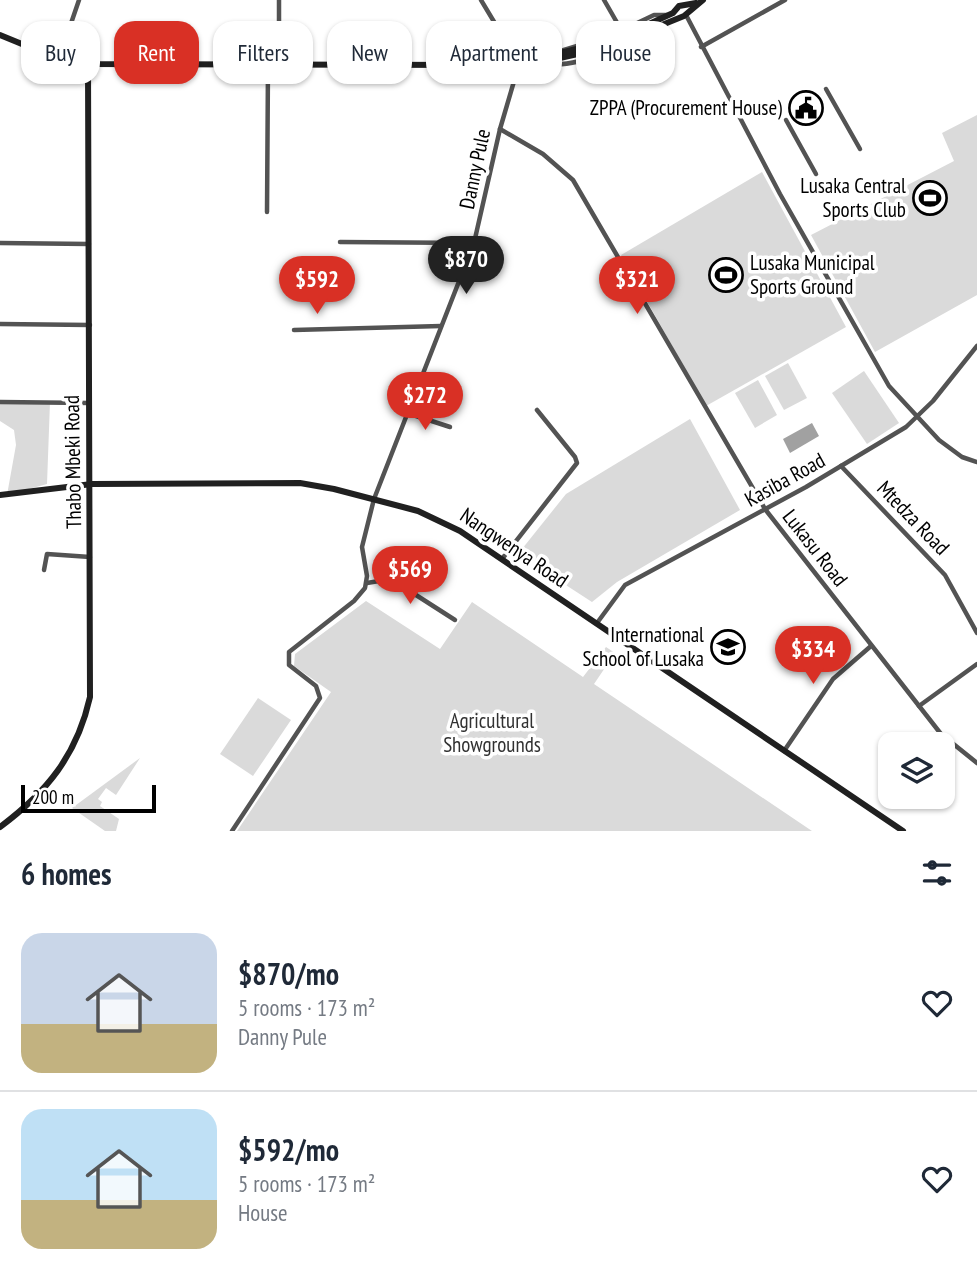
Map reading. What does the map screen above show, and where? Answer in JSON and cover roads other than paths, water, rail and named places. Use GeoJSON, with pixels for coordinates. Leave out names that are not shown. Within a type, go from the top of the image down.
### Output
{"type":"FeatureCollection","features":[{"type":"Feature","properties":{"kind":"main road"},"geometry":{"type":"LineString","coordinates":[[661,21],[700,1]]}},
{"type":"Feature","properties":{"kind":"main road"},"geometry":{"type":"LineString","coordinates":[[0,35],[21,44]]}},
{"type":"Feature","properties":{"kind":"main road"},"geometry":{"type":"LineString","coordinates":[[313,63],[426,64]]}},
{"type":"Feature","properties":{"kind":"main road"},"geometry":{"type":"LineString","coordinates":[[100,64],[213,64]]}},
{"type":"Feature","properties":{"kind":"main road","name":"Thabo Mbeki Road"},"geometry":{"type":"LineString","coordinates":[[0,827],[36,798],[55,777],[73,750],[85,718],[92,678],[88,84]]}},
{"type":"Feature","properties":{"kind":"main road","name":"Nangwenya Road"},"geometry":{"type":"LineString","coordinates":[[0,495],[92,484],[300,484],[374,499],[432,516],[502,560],[903,831]]}},
{"type":"Feature","properties":{"kind":"street"},"geometry":{"type":"LineString","coordinates":[[72,21],[79,0]]}},
{"type":"Feature","properties":{"kind":"street"},"geometry":{"type":"LineString","coordinates":[[279,0],[279,21]]}},
{"type":"Feature","properties":{"kind":"street"},"geometry":{"type":"LineString","coordinates":[[481,0],[492,21]]}},
{"type":"Feature","properties":{"kind":"street"},"geometry":{"type":"LineString","coordinates":[[604,0],[617,21]]}},
{"type":"Feature","properties":{"kind":"street"},"geometry":{"type":"LineString","coordinates":[[701,47],[785,0]]}},
{"type":"Feature","properties":{"kind":"street"},"geometry":{"type":"LineString","coordinates":[[681,10],[889,386],[939,440],[962,457],[977,462]]}},
{"type":"Feature","properties":{"kind":"street"},"geometry":{"type":"LineString","coordinates":[[641,21],[654,15],[667,18],[666,21]]}},
{"type":"Feature","properties":{"kind":"street"},"geometry":{"type":"LineString","coordinates":[[267,212],[268,84]]}},
{"type":"Feature","properties":{"kind":"street","name":"Danny Pule"},"geometry":{"type":"LineString","coordinates":[[367,583],[362,547],[374,499],[474,243],[512,84]]}},
{"type":"Feature","properties":{"kind":"street"},"geometry":{"type":"LineString","coordinates":[[826,89],[860,149]]}},
{"type":"Feature","properties":{"kind":"street"},"geometry":{"type":"LineString","coordinates":[[786,120],[816,174]]}},
{"type":"Feature","properties":{"kind":"street","name":"Lukasu Road"},"geometry":{"type":"LineString","coordinates":[[500,129],[543,154],[573,180],[765,509],[941,734],[977,763]]}},
{"type":"Feature","properties":{"kind":"street"},"geometry":{"type":"LineString","coordinates":[[340,242],[474,243]]}},
{"type":"Feature","properties":{"kind":"street"},"geometry":{"type":"LineString","coordinates":[[0,243],[89,244]]}},
{"type":"Feature","properties":{"kind":"street"},"geometry":{"type":"LineString","coordinates":[[0,324],[91,325]]}},
{"type":"Feature","properties":{"kind":"street"},"geometry":{"type":"LineString","coordinates":[[294,330],[441,326]]}},
{"type":"Feature","properties":{"kind":"street","name":"Kasiba Road"},"geometry":{"type":"LineString","coordinates":[[596,624],[614,596],[625,585],[892,437],[917,418],[977,346]]}},
{"type":"Feature","properties":{"kind":"street"},"geometry":{"type":"LineString","coordinates":[[0,402],[89,402]]}},
{"type":"Feature","properties":{"kind":"street"},"geometry":{"type":"LineString","coordinates":[[502,560],[577,463],[537,410]]}},
{"type":"Feature","properties":{"kind":"street"},"geometry":{"type":"LineString","coordinates":[[407,413],[450,427]]}},
{"type":"Feature","properties":{"kind":"street","name":"Mtedza Road"},"geometry":{"type":"LineString","coordinates":[[841,466],[945,575],[977,633]]}},
{"type":"Feature","properties":{"kind":"street"},"geometry":{"type":"LineString","coordinates":[[44,570],[47,554],[91,558]]}},
{"type":"Feature","properties":{"kind":"street"},"geometry":{"type":"LineString","coordinates":[[232,831],[320,698],[316,686],[289,665],[289,652],[354,601],[367,583],[391,579],[455,620]]}},
{"type":"Feature","properties":{"kind":"street"},"geometry":{"type":"LineString","coordinates":[[784,751],[833,679],[871,646]]}},
{"type":"Feature","properties":{"kind":"street"},"geometry":{"type":"LineString","coordinates":[[919,706],[977,664]]}},
{"type":"Feature","properties":{"kind":"place","name":"ZPPA (Procurement House)"},"geometry":{"type":"Point","coordinates":[806,108]}},
{"type":"Feature","properties":{"kind":"place","name":"Lusaka Central Sports Club"},"geometry":{"type":"Point","coordinates":[930,198]}},
{"type":"Feature","properties":{"kind":"place","name":"Lusaka Municipal Sports Ground"},"geometry":{"type":"Point","coordinates":[726,275]}},
{"type":"Feature","properties":{"kind":"place","name":"International School of Lusaka"},"geometry":{"type":"Point","coordinates":[728,647]}},
{"type":"Feature","properties":{"kind":"park label","name":"Agricultural Showgrounds"},"geometry":{"type":"Point","coordinates":[492,733]}}]}
